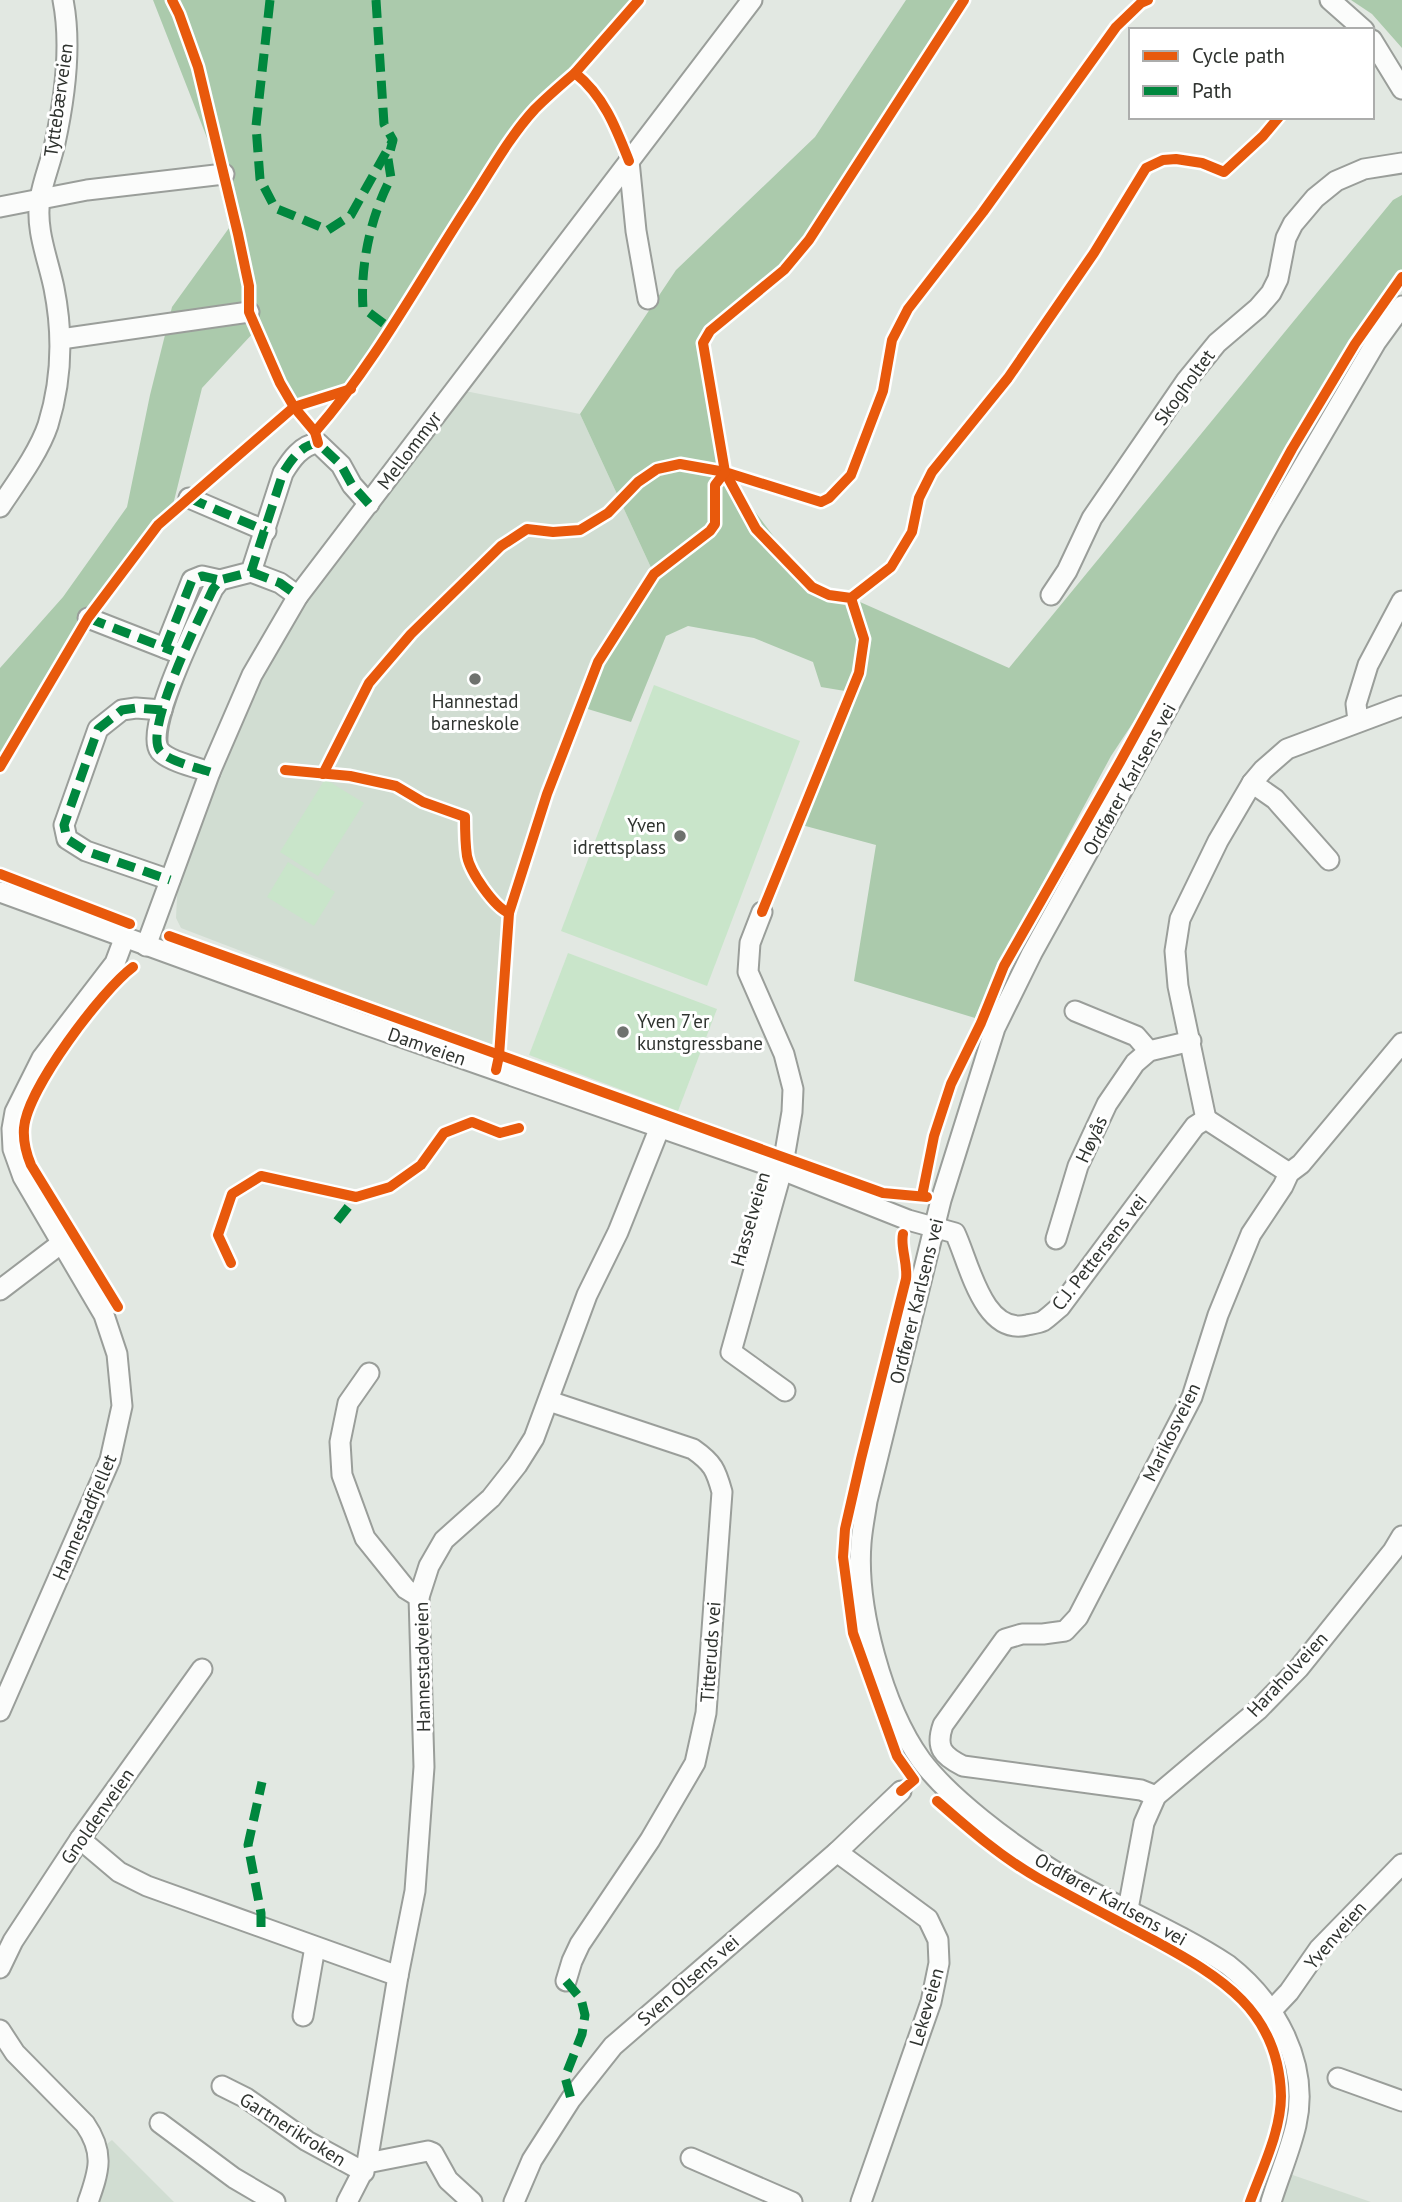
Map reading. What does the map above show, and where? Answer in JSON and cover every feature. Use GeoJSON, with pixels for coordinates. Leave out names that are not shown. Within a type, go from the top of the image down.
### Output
{"type":"FeatureCollection","features":[{"type":"Feature","properties":{"kind":"street","name":"Tyttebærveien"},"geometry":{"type":"LineString","coordinates":[[0,507],[18,481],[47,426],[55,393],[61,339],[54,288],[39,223],[40,199],[55,142],[66,68],[68,24],[63,0]]}},
{"type":"Feature","properties":{"kind":"street","name":"Mellommyr"},"geometry":{"type":"LineString","coordinates":[[146,946],[210,772],[252,675],[298,596],[752,0]]}},
{"type":"Feature","properties":{"kind":"street"},"geometry":{"type":"LineString","coordinates":[[1330,0],[1362,28]]}},
{"type":"Feature","properties":{"kind":"street"},"geometry":{"type":"LineString","coordinates":[[1374,43],[1402,89]]}},
{"type":"Feature","properties":{"kind":"street"},"geometry":{"type":"LineString","coordinates":[[629,161],[636,231],[648,299]]}},
{"type":"Feature","properties":{"kind":"street","name":"Skogholtet"},"geometry":{"type":"LineString","coordinates":[[1051,595],[1067,571],[1092,518],[1186,381],[1217,342],[1258,308],[1271,293],[1278,279],[1286,238],[1293,224],[1315,198],[1336,181],[1364,169],[1402,163]]}},
{"type":"Feature","properties":{"kind":"street"},"geometry":{"type":"LineString","coordinates":[[0,207],[88,190],[224,174]]}},
{"type":"Feature","properties":{"kind":"street","name":"Ordfører Karlsens vei"},"geometry":{"type":"LineString","coordinates":[[1271,2202],[1290,2145],[1298,2106],[1296,2069],[1272,2010],[1256,1989],[1228,1965],[1052,1870],[1001,1834],[949,1790],[922,1760],[899,1721],[879,1668],[866,1616],[861,1576],[861,1544],[867,1501],[934,1227],[995,1028],[1032,953],[1328,421],[1376,342],[1402,306]]}},
{"type":"Feature","properties":{"kind":"street"},"geometry":{"type":"LineString","coordinates":[[61,339],[249,313]]}},
{"type":"Feature","properties":{"kind":"street"},"geometry":{"type":"LineString","coordinates":[[251,572],[283,473],[290,461],[310,444],[318,443],[341,465],[352,485],[369,504]]}},
{"type":"Feature","properties":{"kind":"street"},"geometry":{"type":"LineString","coordinates":[[189,498],[266,531]]}},
{"type":"Feature","properties":{"kind":"street"},"geometry":{"type":"LineString","coordinates":[[210,772],[168,757],[160,751],[156,742],[192,580],[202,576],[220,580],[251,572],[279,583],[298,596]]}},
{"type":"Feature","properties":{"kind":"street"},"geometry":{"type":"LineString","coordinates":[[1358,721],[1356,704],[1368,665],[1402,601]]}},
{"type":"Feature","properties":{"kind":"street"},"geometry":{"type":"LineString","coordinates":[[88,618],[174,652]]}},
{"type":"Feature","properties":{"kind":"street"},"geometry":{"type":"LineString","coordinates":[[1289,1172],[1206,1119],[1178,986],[1175,951],[1180,919],[1218,841],[1252,783],[1287,749],[1402,706]]}},
{"type":"Feature","properties":{"kind":"street"},"geometry":{"type":"LineString","coordinates":[[162,710],[122,710],[98,729],[64,825],[64,833],[67,839],[86,851],[170,880]]}},
{"type":"Feature","properties":{"kind":"street"},"geometry":{"type":"LineString","coordinates":[[1252,783],[1275,799],[1329,860]]}},
{"type":"Feature","properties":{"kind":"street","name":"Damveien"},"geometry":{"type":"LineString","coordinates":[[0,892],[124,939],[782,1170],[908,1220],[934,1227]]}},
{"type":"Feature","properties":{"kind":"street","name":"Hasselveien"},"geometry":{"type":"LineString","coordinates":[[762,912],[750,943],[748,972],[784,1054],[793,1089],[782,1170],[731,1352],[785,1391]]}},
{"type":"Feature","properties":{"kind":"street","name":"Hannestadfjellet"},"geometry":{"type":"LineString","coordinates":[[0,1711],[110,1460],[122,1406],[117,1354],[111,1332],[63,1242],[23,1177],[13,1149],[12,1129],[15,1112],[42,1058],[115,963],[124,939]]}},
{"type":"Feature","properties":{"kind":"street"},"geometry":{"type":"LineString","coordinates":[[1074,1011],[1136,1036],[1149,1051],[1191,1041]]}},
{"type":"Feature","properties":{"kind":"street","name":"Marikosveien"},"geometry":{"type":"LineString","coordinates":[[1156,1797],[1141,1790],[963,1766],[953,1761],[940,1747],[939,1737],[943,1725],[1005,1639],[1022,1634],[1065,1631],[1079,1617],[1192,1398],[1218,1315],[1251,1234],[1283,1186],[1289,1172],[1301,1164],[1402,1043]]}},
{"type":"Feature","properties":{"kind":"street","name":"Høyås"},"geometry":{"type":"LineString","coordinates":[[1056,1239],[1078,1166],[1107,1104],[1135,1063],[1149,1051]]}},
{"type":"Feature","properties":{"kind":"street","name":"C.J. Pettersens vei"},"geometry":{"type":"LineString","coordinates":[[934,1227],[955,1233],[984,1304],[999,1319],[1022,1326],[1042,1322],[1060,1307],[1195,1126],[1206,1119]]}},
{"type":"Feature","properties":{"kind":"street","name":"Hannestadveien"},"geometry":{"type":"LineString","coordinates":[[347,2202],[366,2168],[415,1891],[424,1767],[419,1597],[429,1566],[444,1540],[491,1498],[534,1438],[587,1295],[618,1232],[660,1127]]}},
{"type":"Feature","properties":{"kind":"street"},"geometry":{"type":"LineString","coordinates":[[0,1290],[63,1242]]}},
{"type":"Feature","properties":{"kind":"street"},"geometry":{"type":"LineString","coordinates":[[369,1373],[348,1403],[340,1442],[342,1475],[365,1538],[406,1589],[419,1597]]}},
{"type":"Feature","properties":{"kind":"street","name":"Titteruds vei"},"geometry":{"type":"LineString","coordinates":[[549,1401],[694,1449],[716,1470],[722,1492],[706,1713],[695,1763],[650,1840],[580,1944],[566,1981]]}},
{"type":"Feature","properties":{"kind":"street","name":"Haraholveien"},"geometry":{"type":"LineString","coordinates":[[1128,1909],[1144,1823],[1156,1797],[1258,1710],[1299,1668],[1393,1551],[1402,1536]]}},
{"type":"Feature","properties":{"kind":"street","name":"Gnoldenveien"},"geometry":{"type":"LineString","coordinates":[[0,1968],[13,1941],[80,1839],[202,1668]]}},
{"type":"Feature","properties":{"kind":"street","name":"Sven Olsens vei"},"geometry":{"type":"LineString","coordinates":[[514,2202],[532,2160],[571,2099],[612,2046],[837,1852],[901,1791]]}},
{"type":"Feature","properties":{"kind":"street"},"geometry":{"type":"LineString","coordinates":[[80,1839],[119,1872],[137,1882],[398,1976]]}},
{"type":"Feature","properties":{"kind":"street","name":"Lekeveien"},"geometry":{"type":"LineString","coordinates":[[837,1852],[928,1919],[938,1940],[939,1963],[931,2002],[861,2202]]}},
{"type":"Feature","properties":{"kind":"street","name":"Yvenveien"},"geometry":{"type":"LineString","coordinates":[[1272,2010],[1289,1992],[1320,1949],[1402,1864]]}},
{"type":"Feature","properties":{"kind":"street"},"geometry":{"type":"LineString","coordinates":[[303,2016],[315,1947]]}},
{"type":"Feature","properties":{"kind":"street"},"geometry":{"type":"LineString","coordinates":[[0,2030],[15,2053],[85,2124],[93,2136],[97,2146],[98,2170],[88,2202]]}},
{"type":"Feature","properties":{"kind":"street"},"geometry":{"type":"LineString","coordinates":[[1338,2078],[1402,2101]]}},
{"type":"Feature","properties":{"kind":"street","name":"Gartnerikroken"},"geometry":{"type":"LineString","coordinates":[[222,2086],[246,2098],[307,2141],[366,2168]]}},
{"type":"Feature","properties":{"kind":"street"},"geometry":{"type":"LineString","coordinates":[[160,2123],[211,2158],[234,2178],[275,2202]]}},
{"type":"Feature","properties":{"kind":"street"},"geometry":{"type":"LineString","coordinates":[[366,2168],[428,2151],[433,2153],[448,2180],[472,2202]]}},
{"type":"Feature","properties":{"kind":"street"},"geometry":{"type":"LineString","coordinates":[[691,2158],[792,2202]]}},
{"type":"Feature","properties":{"kind":"shaded area"},"geometry":{"type":"Polygon","coordinates":[[[455,389],[580,414],[654,574],[598,662],[547,794],[509,913],[499,1050],[181,928],[176,918],[179,857],[252,675],[455,389]]]}},
{"type":"Feature","properties":{"kind":"shaded area"},"geometry":{"type":"Polygon","coordinates":[[[112,2140],[174,2202],[97,2202],[110,2163],[107,2144],[112,2140]]]}},
{"type":"Feature","properties":{"kind":"shaded area"},"geometry":{"type":"Polygon","coordinates":[[[1281,2171],[1371,2202],[1271,2202],[1281,2171]]]}},
{"type":"Feature","properties":{"kind":"green space"},"geometry":{"type":"Polygon","coordinates":[[[153,0],[639,0],[575,73],[534,110],[484,181],[381,347],[351,389],[294,407],[255,331],[202,388],[171,513],[158,525],[56,673],[0,767],[0,668],[63,597],[127,507],[150,395],[172,307],[229,228],[209,143],[153,0]]]}},
{"type":"Feature","properties":{"kind":"green space"},"geometry":{"type":"Polygon","coordinates":[[[906,0],[964,0],[808,240],[784,270],[710,331],[703,343],[725,472],[812,587],[829,595],[851,598],[1009,668],[1393,200],[1402,195],[1402,273],[1355,344],[1292,449],[1185,644],[1111,756],[1000,962],[975,1018],[854,981],[876,845],[798,824],[851,692],[821,687],[813,662],[754,638],[688,626],[666,636],[631,722],[581,707],[598,662],[654,574],[580,414],[676,270],[815,137],[906,0]]]}},
{"type":"Feature","properties":{"kind":"green space"},"geometry":{"type":"Polygon","coordinates":[[[1351,0],[1402,0],[1402,48],[1372,14],[1351,0]]]}},
{"type":"Feature","properties":{"kind":"green space","name":"Yven idrettsplass"},"geometry":{"type":"Polygon","coordinates":[[[654,685],[800,741],[707,986],[561,931],[654,685]]]}},
{"type":"Feature","properties":{"kind":"green space"},"geometry":{"type":"Polygon","coordinates":[[[325,779],[364,803],[318,876],[280,852],[325,779]]]}},
{"type":"Feature","properties":{"kind":"green space"},"geometry":{"type":"Polygon","coordinates":[[[288,862],[335,892],[314,926],[267,897],[288,862]]]}},
{"type":"Feature","properties":{"kind":"green space","name":"Yven 7'er kunstgressbane"},"geometry":{"type":"Polygon","coordinates":[[[568,953],[717,1009],[678,1111],[529,1055],[568,953]]]}},
{"type":"Feature","properties":{"kind":"marked path"},"geometry":{"type":"LineString","coordinates":[[270,0],[256,126],[260,179],[275,208],[328,230],[351,215],[393,140]]}},
{"type":"Feature","properties":{"kind":"marked path"},"geometry":{"type":"LineString","coordinates":[[376,0],[384,124],[393,140],[388,159],[391,178],[368,241],[363,275],[363,308],[391,329]]}},
{"type":"Feature","properties":{"kind":"marked path"},"geometry":{"type":"LineString","coordinates":[[210,772],[164,755],[157,739],[166,697],[213,589],[220,580],[251,572],[283,473],[293,458],[306,447],[318,443],[341,465],[352,485],[369,504]]}},
{"type":"Feature","properties":{"kind":"marked path"},"geometry":{"type":"LineString","coordinates":[[189,498],[266,531]]}},
{"type":"Feature","properties":{"kind":"marked path"},"geometry":{"type":"LineString","coordinates":[[251,572],[280,583],[298,596]]}},
{"type":"Feature","properties":{"kind":"marked path"},"geometry":{"type":"LineString","coordinates":[[165,648],[192,580],[202,576],[220,580]]}},
{"type":"Feature","properties":{"kind":"marked path"},"geometry":{"type":"LineString","coordinates":[[88,618],[173,651]]}},
{"type":"Feature","properties":{"kind":"marked path"},"geometry":{"type":"LineString","coordinates":[[162,710],[122,710],[98,729],[64,825],[67,839],[86,851],[170,880]]}},
{"type":"Feature","properties":{"kind":"marked path"},"geometry":{"type":"LineString","coordinates":[[337,1221],[356,1197]]}},
{"type":"Feature","properties":{"kind":"marked path"},"geometry":{"type":"LineString","coordinates":[[261,1927],[261,1913],[248,1845],[262,1782]]}},
{"type":"Feature","properties":{"kind":"marked path"},"geometry":{"type":"LineString","coordinates":[[566,1981],[581,1999],[585,2015],[582,2034],[565,2077],[571,2099]]}},
{"type":"Feature","properties":{"kind":"cycle path"},"geometry":{"type":"LineString","coordinates":[[172,0],[198,67],[249,286],[249,312],[280,383],[294,407],[315,432],[318,443]]}},
{"type":"Feature","properties":{"kind":"cycle path"},"geometry":{"type":"LineString","coordinates":[[575,73],[639,0]]}},
{"type":"Feature","properties":{"kind":"cycle path"},"geometry":{"type":"LineString","coordinates":[[964,0],[809,240],[784,270],[710,331],[703,343],[725,472],[821,502],[829,498],[851,475],[883,391],[892,340],[908,309],[983,212],[1116,27],[1141,3],[1148,0]]}},
{"type":"Feature","properties":{"kind":"cycle path"},"geometry":{"type":"LineString","coordinates":[[315,432],[377,350],[517,131],[535,109],[575,73],[601,102],[629,161]]}},
{"type":"Feature","properties":{"kind":"cycle path"},"geometry":{"type":"LineString","coordinates":[[851,598],[891,567],[912,532],[919,498],[932,472],[1008,378],[1094,253],[1146,168],[1163,160],[1176,159],[1202,163],[1224,172],[1277,119]]}},
{"type":"Feature","properties":{"kind":"cycle path"},"geometry":{"type":"LineString","coordinates":[[922,1196],[934,1136],[951,1084],[981,1023],[1004,966],[1292,449],[1355,344],[1402,277]]}},
{"type":"Feature","properties":{"kind":"cycle path"},"geometry":{"type":"LineString","coordinates":[[0,767],[88,618],[158,525],[294,407],[351,389]]}},
{"type":"Feature","properties":{"kind":"cycle path"},"geometry":{"type":"LineString","coordinates":[[323,774],[369,683],[411,634],[501,546],[527,529],[553,532],[580,530],[608,513],[638,482],[657,469],[680,464],[725,472]]}},
{"type":"Feature","properties":{"kind":"cycle path"},"geometry":{"type":"LineString","coordinates":[[725,472],[756,529],[812,587],[829,595],[851,598],[864,639],[859,673],[762,912]]}},
{"type":"Feature","properties":{"kind":"cycle path"},"geometry":{"type":"LineString","coordinates":[[496,1070],[509,913],[547,794],[598,662],[654,574],[710,531],[715,524],[715,485],[725,472]]}},
{"type":"Feature","properties":{"kind":"cycle path"},"geometry":{"type":"LineString","coordinates":[[285,770],[350,776],[396,786],[423,802],[465,817],[469,863],[490,897],[509,913]]}},
{"type":"Feature","properties":{"kind":"cycle path"},"geometry":{"type":"LineString","coordinates":[[0,874],[130,924]]}},
{"type":"Feature","properties":{"kind":"cycle path"},"geometry":{"type":"LineString","coordinates":[[169,936],[883,1193],[927,1197]]}},
{"type":"Feature","properties":{"kind":"cycle path"},"geometry":{"type":"LineString","coordinates":[[118,1307],[31,1165],[25,1147],[24,1128],[28,1111],[38,1090],[68,1042],[103,996],[133,967]]}},
{"type":"Feature","properties":{"kind":"cycle path"},"geometry":{"type":"LineString","coordinates":[[231,1263],[218,1235],[232,1194],[261,1176],[356,1197],[390,1187],[421,1165],[444,1133],[472,1122],[500,1133],[519,1128]]}},
{"type":"Feature","properties":{"kind":"cycle path"},"geometry":{"type":"LineString","coordinates":[[901,1791],[914,1780],[897,1756],[853,1633],[843,1557],[845,1529],[906,1279],[903,1234]]}},
{"type":"Feature","properties":{"kind":"cycle path"},"geometry":{"type":"LineString","coordinates":[[937,1801],[1024,1870],[1202,1968],[1242,2000],[1258,2019],[1270,2041],[1278,2066],[1281,2096],[1278,2123],[1250,2202]]}},
{"type":"Feature","properties":{"kind":"place","name":"Hannestad barneskole"},"geometry":{"type":"Point","coordinates":[475,679]}},
{"type":"Feature","properties":{"kind":"place","name":"Yven idrettsplass"},"geometry":{"type":"Point","coordinates":[680,836]}},
{"type":"Feature","properties":{"kind":"place","name":"Yven 7'er kunstgressbane"},"geometry":{"type":"Point","coordinates":[623,1032]}}]}
